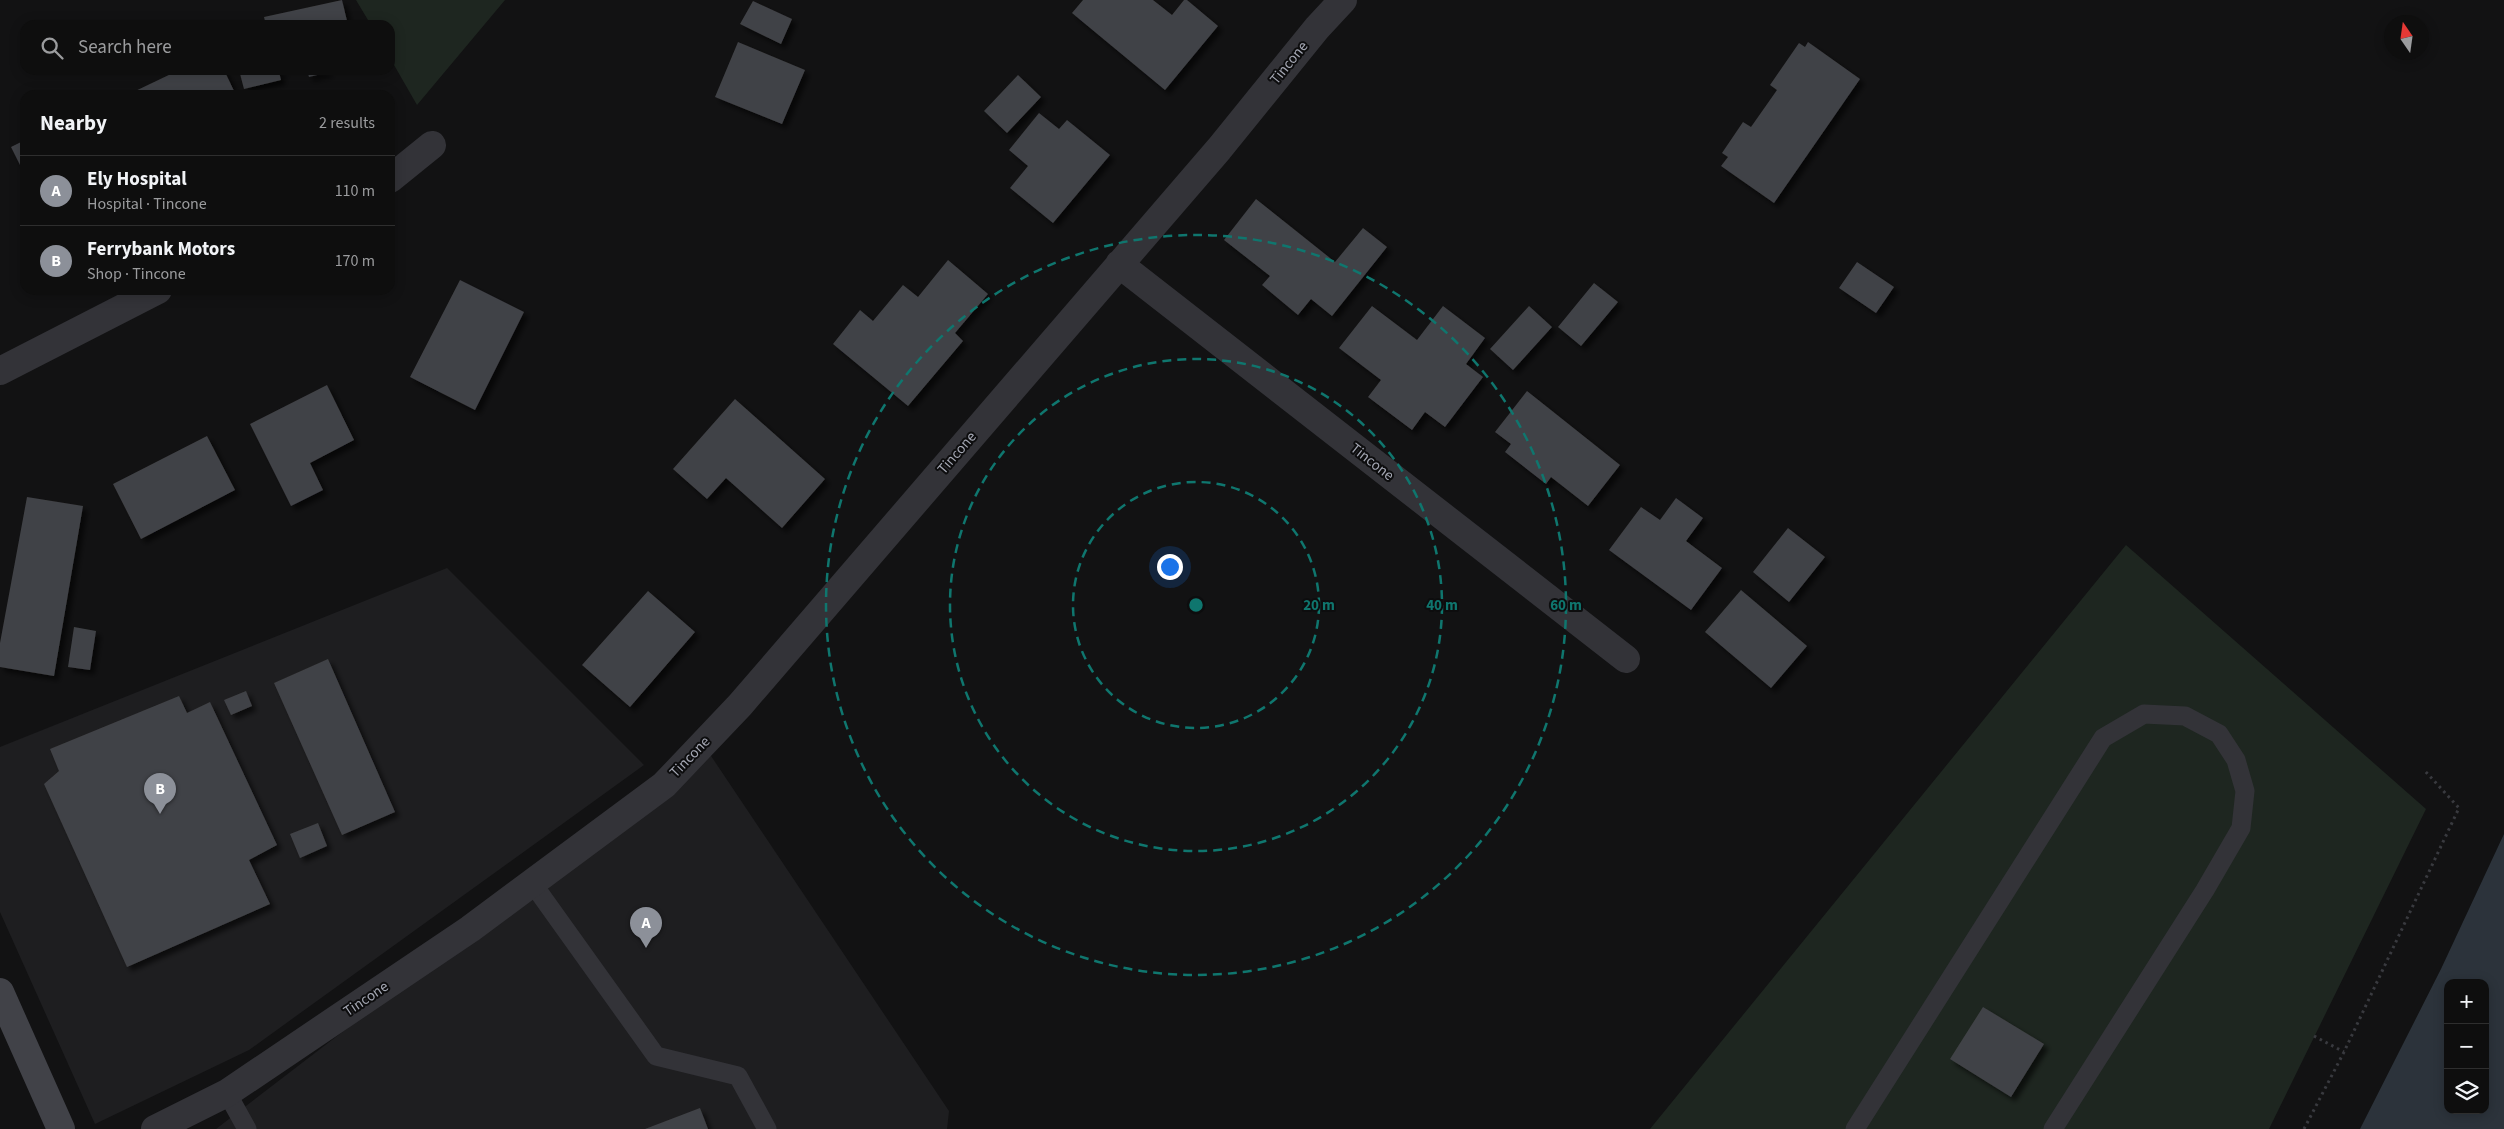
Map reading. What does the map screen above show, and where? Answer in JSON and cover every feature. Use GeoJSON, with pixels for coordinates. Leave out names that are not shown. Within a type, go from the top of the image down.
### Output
{"type":"FeatureCollection","features":[{"type":"Feature","properties":{"kind":"main road"},"geometry":{"type":"LineString","coordinates":[[0,992],[62,1129]]}},
{"type":"Feature","properties":{"kind":"street","name":"Tincone"},"geometry":{"type":"LineString","coordinates":[[154,1129],[227,1093],[470,929],[664,785],[728,718],[1219,149],[1317,28],[1343,0]]}},
{"type":"Feature","properties":{"kind":"street"},"geometry":{"type":"LineString","coordinates":[[395,175],[432,144]]}},
{"type":"Feature","properties":{"kind":"street","name":"Tincone"},"geometry":{"type":"LineString","coordinates":[[1119,264],[1626,659]]}},
{"type":"Feature","properties":{"kind":"street"},"geometry":{"type":"LineString","coordinates":[[0,371],[148,295]]}},
{"type":"Feature","properties":{"kind":"lane"},"geometry":{"type":"LineString","coordinates":[[1855,1129],[2103,738],[2144,714],[2185,716],[2219,734],[2236,760],[2245,791],[2241,828],[2205,890],[2053,1129]]}},
{"type":"Feature","properties":{"kind":"lane"},"geometry":{"type":"LineString","coordinates":[[533,884],[656,1056],[738,1076],[767,1129]]}},
{"type":"Feature","properties":{"kind":"lane"},"geometry":{"type":"LineString","coordinates":[[227,1093],[248,1129]]}},
{"type":"Feature","properties":{"kind":"path"},"geometry":{"type":"LineString","coordinates":[[2304,1129],[2344,1052],[2459,808],[2425,772]]}},
{"type":"Feature","properties":{"kind":"path"},"geometry":{"type":"LineString","coordinates":[[2314,1036],[2344,1052]]}},
{"type":"Feature","properties":{"kind":"shaded area"},"geometry":{"type":"Polygon","coordinates":[[[356,0],[505,0],[417,105],[395,67],[395,20],[368,20],[356,0]]]}},
{"type":"Feature","properties":{"kind":"shaded area"},"geometry":{"type":"Polygon","coordinates":[[[2126,545],[2426,809],[2269,1129],[1650,1129],[2126,545]]]}},
{"type":"Feature","properties":{"kind":"shaded area"},"geometry":{"type":"Polygon","coordinates":[[[447,568],[644,765],[249,1050],[95,1124],[0,912],[0,747],[447,568]]]}},
{"type":"Feature","properties":{"kind":"shaded area"},"geometry":{"type":"Polygon","coordinates":[[[703,744],[949,1111],[947,1129],[216,1129],[664,785],[703,744]]]}},
{"type":"Feature","properties":{"kind":"shaded area"},"geometry":{"type":"Polygon","coordinates":[[[2504,834],[2504,1129],[2360,1129],[2441,969],[2504,834]]]}},
{"type":"Feature","properties":{"kind":"building"},"geometry":{"type":"Polygon","coordinates":[[[342,0],[347,20],[265,20],[264,17],[342,0]]]}},
{"type":"Feature","properties":{"kind":"building"},"geometry":{"type":"Polygon","coordinates":[[[1083,0],[1153,0],[1172,15],[1184,0],[1187,0],[1218,26],[1165,90],[1072,13],[1083,0]]]}},
{"type":"Feature","properties":{"kind":"building"},"geometry":{"type":"Polygon","coordinates":[[[753,1],[792,19],[781,44],[740,24],[753,1]]]}},
{"type":"Feature","properties":{"kind":"building"},"geometry":{"type":"Polygon","coordinates":[[[738,42],[805,70],[782,124],[715,97],[738,42]]]}},
{"type":"Feature","properties":{"kind":"building"},"geometry":{"type":"Polygon","coordinates":[[[1808,42],[1860,79],[1774,203],[1721,166],[1728,157],[1722,153],[1743,122],[1751,127],[1777,90],[1770,85],[1799,43],[1805,47],[1808,42]]]}},
{"type":"Feature","properties":{"kind":"building"},"geometry":{"type":"Polygon","coordinates":[[[169,75],[226,75],[234,90],[137,90],[169,75]]]}},
{"type":"Feature","properties":{"kind":"building"},"geometry":{"type":"Polygon","coordinates":[[[240,75],[280,75],[281,80],[244,89],[240,75]]]}},
{"type":"Feature","properties":{"kind":"building"},"geometry":{"type":"Polygon","coordinates":[[[1018,75],[1041,97],[1007,133],[984,111],[1018,75]]]}},
{"type":"Feature","properties":{"kind":"building"},"geometry":{"type":"Polygon","coordinates":[[[1039,113],[1059,129],[1067,120],[1110,155],[1053,223],[1010,188],[1028,166],[1009,150],[1039,113]]]}},
{"type":"Feature","properties":{"kind":"building"},"geometry":{"type":"Polygon","coordinates":[[[20,142],[20,165],[11,147],[20,142]]]}},
{"type":"Feature","properties":{"kind":"building"},"geometry":{"type":"Polygon","coordinates":[[[1256,199],[1335,262],[1363,228],[1387,247],[1332,316],[1311,299],[1298,315],[1262,285],[1270,276],[1224,240],[1256,199]]]}},
{"type":"Feature","properties":{"kind":"building"},"geometry":{"type":"Polygon","coordinates":[[[948,260],[988,294],[955,333],[963,341],[908,406],[833,344],[860,310],[873,321],[903,285],[918,297],[948,260]]]}},
{"type":"Feature","properties":{"kind":"building"},"geometry":{"type":"Polygon","coordinates":[[[1857,262],[1894,287],[1876,313],[1839,288],[1857,262]]]}},
{"type":"Feature","properties":{"kind":"building"},"geometry":{"type":"Polygon","coordinates":[[[460,280],[524,312],[475,410],[410,377],[460,280]]]}},
{"type":"Feature","properties":{"kind":"building"},"geometry":{"type":"Polygon","coordinates":[[[1594,283],[1618,302],[1581,346],[1558,327],[1594,283]]]}},
{"type":"Feature","properties":{"kind":"building"},"geometry":{"type":"Polygon","coordinates":[[[1372,306],[1417,340],[1443,306],[1485,338],[1466,364],[1483,377],[1445,427],[1425,412],[1412,430],[1368,397],[1381,380],[1339,348],[1372,306]]]}},
{"type":"Feature","properties":{"kind":"building"},"geometry":{"type":"Polygon","coordinates":[[[1529,306],[1552,327],[1513,370],[1490,349],[1529,306]]]}},
{"type":"Feature","properties":{"kind":"building"},"geometry":{"type":"Polygon","coordinates":[[[327,385],[354,440],[310,463],[323,490],[291,506],[250,424],[327,385]]]}},
{"type":"Feature","properties":{"kind":"building"},"geometry":{"type":"Polygon","coordinates":[[[1527,391],[1620,465],[1588,506],[1551,477],[1546,484],[1505,452],[1511,444],[1495,432],[1527,391]]]}},
{"type":"Feature","properties":{"kind":"building"},"geometry":{"type":"Polygon","coordinates":[[[735,399],[825,479],[782,528],[726,478],[707,499],[673,469],[735,399]]]}},
{"type":"Feature","properties":{"kind":"building"},"geometry":{"type":"Polygon","coordinates":[[[207,436],[235,490],[141,539],[113,484],[207,436]]]}},
{"type":"Feature","properties":{"kind":"building"},"geometry":{"type":"Polygon","coordinates":[[[27,497],[83,506],[54,676],[0,667],[0,643],[27,497]]]}},
{"type":"Feature","properties":{"kind":"building"},"geometry":{"type":"Polygon","coordinates":[[[1676,498],[1703,518],[1686,541],[1722,568],[1691,610],[1609,550],[1641,507],[1660,520],[1676,498]]]}},
{"type":"Feature","properties":{"kind":"building"},"geometry":{"type":"Polygon","coordinates":[[[1788,528],[1825,557],[1789,602],[1753,572],[1788,528]]]}},
{"type":"Feature","properties":{"kind":"building"},"geometry":{"type":"Polygon","coordinates":[[[1741,590],[1807,646],[1771,688],[1705,632],[1741,590]]]}},
{"type":"Feature","properties":{"kind":"building"},"geometry":{"type":"Polygon","coordinates":[[[648,591],[695,632],[630,707],[582,665],[648,591]]]}},
{"type":"Feature","properties":{"kind":"building"},"geometry":{"type":"Polygon","coordinates":[[[74,627],[96,631],[90,670],[68,667],[74,627]]]}},
{"type":"Feature","properties":{"kind":"building"},"geometry":{"type":"Polygon","coordinates":[[[328,659],[395,812],[342,835],[274,683],[328,659]]]}},
{"type":"Feature","properties":{"kind":"building"},"geometry":{"type":"Polygon","coordinates":[[[246,691],[252,706],[231,715],[224,700],[246,691]]]}},
{"type":"Feature","properties":{"kind":"building"},"geometry":{"type":"Polygon","coordinates":[[[179,696],[187,713],[210,702],[277,845],[249,860],[270,904],[127,967],[44,784],[59,771],[50,749],[179,696]]]}},
{"type":"Feature","properties":{"kind":"building"},"geometry":{"type":"Polygon","coordinates":[[[318,823],[327,846],[300,858],[290,834],[318,823]]]}},
{"type":"Feature","properties":{"kind":"building"},"geometry":{"type":"Polygon","coordinates":[[[1983,1007],[2044,1044],[2011,1097],[1950,1059],[1983,1007]]]}},
{"type":"Feature","properties":{"kind":"building"},"geometry":{"type":"Polygon","coordinates":[[[700,1108],[708,1129],[645,1129],[700,1108]]]}},
{"type":"Feature","properties":{"kind":"place","name":"Ferrybank Motors"},"geometry":{"type":"Point","coordinates":[160,814]}},
{"type":"Feature","properties":{"kind":"place","name":"Ely Hospital"},"geometry":{"type":"Point","coordinates":[646,948]}}]}
